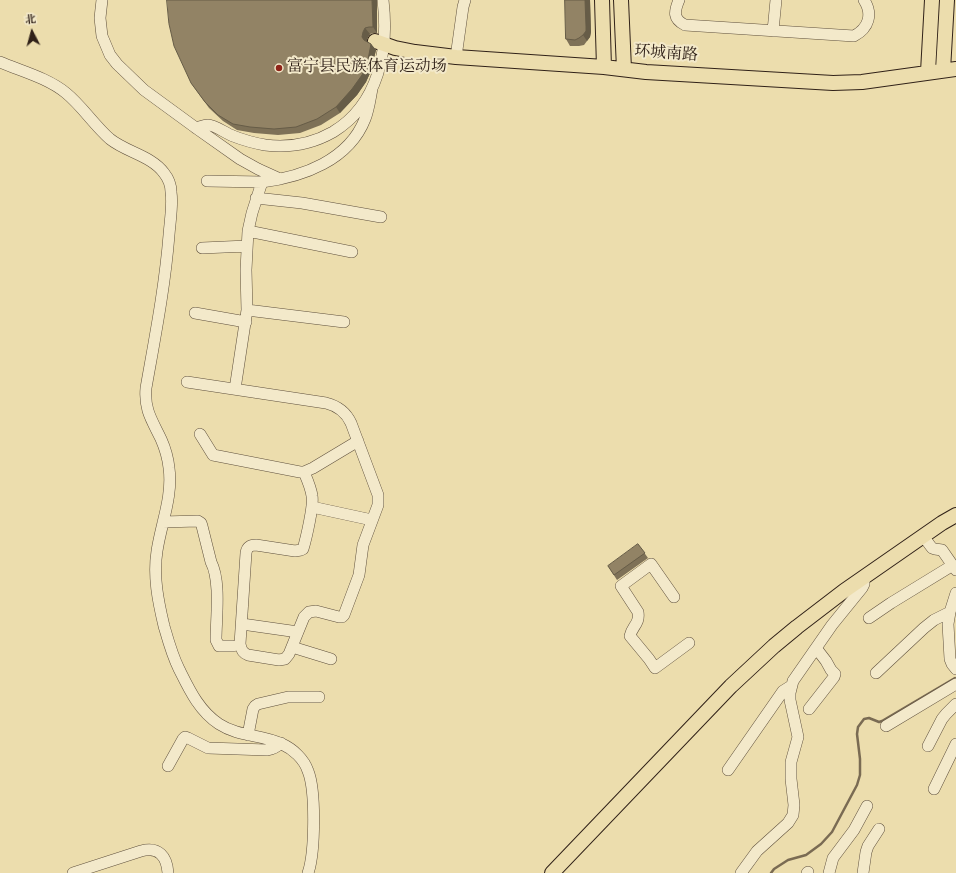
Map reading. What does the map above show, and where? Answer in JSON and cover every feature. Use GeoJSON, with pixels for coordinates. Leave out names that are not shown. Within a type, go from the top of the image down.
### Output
{"type":"FeatureCollection","features":[{"type":"Feature","properties":{"kind":"main road"},"geometry":{"type":"LineString","coordinates":[[602,0],[604,66]]}},
{"type":"Feature","properties":{"kind":"main road"},"geometry":{"type":"LineString","coordinates":[[621,0],[624,69]]}},
{"type":"Feature","properties":{"kind":"main road"},"geometry":{"type":"LineString","coordinates":[[928,72],[932,0]]}},
{"type":"Feature","properties":{"kind":"main road"},"geometry":{"type":"LineString","coordinates":[[947,0],[950,69]]}},
{"type":"Feature","properties":{"kind":"main road","name":"环城南路"},"geometry":{"type":"LineString","coordinates":[[380,43],[415,52],[456,57],[604,66],[646,72],[840,83],[862,82],[950,69]]}},
{"type":"Feature","properties":{"kind":"main road"},"geometry":{"type":"LineString","coordinates":[[552,873],[731,686],[752,666],[820,609],[923,536],[956,515]]}},
{"type":"Feature","properties":{"kind":"street"},"geometry":{"type":"LineString","coordinates":[[102,0],[100,27],[110,55],[117,64],[144,90],[196,128],[240,159],[280,179]]}},
{"type":"Feature","properties":{"kind":"street"},"geometry":{"type":"LineString","coordinates":[[207,181],[262,182],[280,179],[324,164],[350,145],[366,118],[372,89],[379,67],[380,43],[385,28],[383,0]]}},
{"type":"Feature","properties":{"kind":"street"},"geometry":{"type":"LineString","coordinates":[[456,57],[465,0]]}},
{"type":"Feature","properties":{"kind":"street"},"geometry":{"type":"LineString","coordinates":[[679,0],[675,10],[676,17],[685,25],[854,36],[863,30],[868,21],[869,10],[864,0]]}},
{"type":"Feature","properties":{"kind":"street"},"geometry":{"type":"LineString","coordinates":[[773,31],[776,0]]}},
{"type":"Feature","properties":{"kind":"street"},"geometry":{"type":"LineString","coordinates":[[0,62],[44,80],[59,88],[71,98],[110,138],[121,146],[153,162],[163,172],[170,184],[172,197],[167,261],[146,388],[149,415],[164,446],[169,468],[169,491],[155,566],[160,610],[172,653],[200,708],[219,724],[228,729],[238,733],[281,743],[290,748],[308,771],[311,781],[313,808],[313,842],[308,873]]}},
{"type":"Feature","properties":{"kind":"street"},"geometry":{"type":"LineString","coordinates":[[196,128],[213,126],[232,136],[265,145],[287,146],[308,142],[328,135],[345,123],[360,108],[372,89]]}},
{"type":"Feature","properties":{"kind":"street"},"geometry":{"type":"LineString","coordinates":[[235,389],[247,310],[248,231],[256,198],[262,182]]}},
{"type":"Feature","properties":{"kind":"street"},"geometry":{"type":"LineString","coordinates":[[256,198],[302,203],[381,217]]}},
{"type":"Feature","properties":{"kind":"street"},"geometry":{"type":"LineString","coordinates":[[248,231],[352,252]]}},
{"type":"Feature","properties":{"kind":"street"},"geometry":{"type":"LineString","coordinates":[[202,248],[247,246]]}},
{"type":"Feature","properties":{"kind":"street"},"geometry":{"type":"LineString","coordinates":[[247,310],[344,322]]}},
{"type":"Feature","properties":{"kind":"street"},"geometry":{"type":"LineString","coordinates":[[195,313],[246,322]]}},
{"type":"Feature","properties":{"kind":"street"},"geometry":{"type":"LineString","coordinates":[[187,382],[334,405],[347,416],[351,423],[378,495],[379,502],[364,545],[359,576],[344,615],[339,617],[316,611],[309,612],[304,617],[288,657],[282,660],[244,654],[240,644],[247,549],[252,545],[256,545],[295,551],[301,550],[304,546],[312,507],[312,495],[304,472]]}},
{"type":"Feature","properties":{"kind":"street"},"geometry":{"type":"LineString","coordinates":[[200,434],[213,455],[304,472],[358,440]]}},
{"type":"Feature","properties":{"kind":"street"},"geometry":{"type":"LineString","coordinates":[[312,507],[372,520]]}},
{"type":"Feature","properties":{"kind":"street"},"geometry":{"type":"LineString","coordinates":[[163,522],[201,523],[211,562],[216,574],[216,640],[219,646],[233,646]]}},
{"type":"Feature","properties":{"kind":"street"},"geometry":{"type":"LineString","coordinates":[[869,618],[890,603],[954,567],[942,550],[932,548],[923,536]]}},
{"type":"Feature","properties":{"kind":"street"},"geometry":{"type":"LineString","coordinates":[[674,596],[651,564],[621,586],[638,612],[639,617],[638,622],[631,630],[630,636],[655,668],[689,643]]}},
{"type":"Feature","properties":{"kind":"street"},"geometry":{"type":"LineString","coordinates":[[741,873],[757,851],[791,820],[793,815],[792,762],[798,737],[790,700],[792,681],[832,625],[862,588],[864,584],[864,577]]}},
{"type":"Feature","properties":{"kind":"street"},"geometry":{"type":"LineString","coordinates":[[956,593],[948,624],[950,654],[952,664],[956,669]]}},
{"type":"Feature","properties":{"kind":"street"},"geometry":{"type":"LineString","coordinates":[[876,673],[924,628],[934,620],[950,612]]}},
{"type":"Feature","properties":{"kind":"street"},"geometry":{"type":"LineString","coordinates":[[242,624],[298,632]]}},
{"type":"Feature","properties":{"kind":"street"},"geometry":{"type":"LineString","coordinates":[[292,647],[331,659]]}},
{"type":"Feature","properties":{"kind":"street"},"geometry":{"type":"LineString","coordinates":[[810,709],[835,674],[816,648]]}},
{"type":"Feature","properties":{"kind":"street"},"geometry":{"type":"LineString","coordinates":[[886,726],[956,684]]}},
{"type":"Feature","properties":{"kind":"street"},"geometry":{"type":"LineString","coordinates":[[728,770],[783,691],[791,686]]}},
{"type":"Feature","properties":{"kind":"street"},"geometry":{"type":"LineString","coordinates":[[248,735],[253,709],[258,704],[288,697],[319,697]]}},
{"type":"Feature","properties":{"kind":"street"},"geometry":{"type":"LineString","coordinates":[[928,746],[942,719],[956,704]]}},
{"type":"Feature","properties":{"kind":"street"},"geometry":{"type":"LineString","coordinates":[[168,766],[185,737],[213,749],[267,750],[273,749],[281,743]]}},
{"type":"Feature","properties":{"kind":"street"},"geometry":{"type":"LineString","coordinates":[[934,789],[956,744]]}},
{"type":"Feature","properties":{"kind":"street"},"geometry":{"type":"LineString","coordinates":[[829,873],[833,858],[854,830],[867,806]]}},
{"type":"Feature","properties":{"kind":"street"},"geometry":{"type":"LineString","coordinates":[[863,873],[868,846],[879,829]]}},
{"type":"Feature","properties":{"kind":"street"},"geometry":{"type":"LineString","coordinates":[[73,873],[141,851],[150,850],[159,852],[165,858],[168,866],[168,873]]}},
{"type":"Feature","properties":{"kind":"building","name":"富宁县民族体育运动场"},"geometry":{"type":"Polygon","coordinates":[[[167,0],[372,0],[373,27],[365,28],[362,37],[371,44],[367,65],[352,89],[336,107],[317,119],[296,127],[274,129],[233,124],[218,115],[205,102],[191,83],[174,46],[169,24],[167,0]]]}},
{"type":"Feature","properties":{"kind":"building"},"geometry":{"type":"Polygon","coordinates":[[[565,0],[585,0],[586,31],[575,40],[566,39],[565,0]]]}},
{"type":"Feature","properties":{"kind":"building"},"geometry":{"type":"Polygon","coordinates":[[[638,544],[645,553],[614,575],[608,566],[638,544]]]}},
{"type":"Feature","properties":{"kind":"waterway"},"geometry":{"type":"LineString","coordinates":[[771,873],[774,869],[788,860],[806,855],[821,844],[832,832],[857,785],[860,775],[857,734],[858,727],[864,719],[869,718],[879,722],[882,721],[955,678]]}},
{"type":"Feature","properties":{"kind":"place","name":"富宁县民族体育运动场"},"geometry":{"type":"Point","coordinates":[279,68]}}]}
